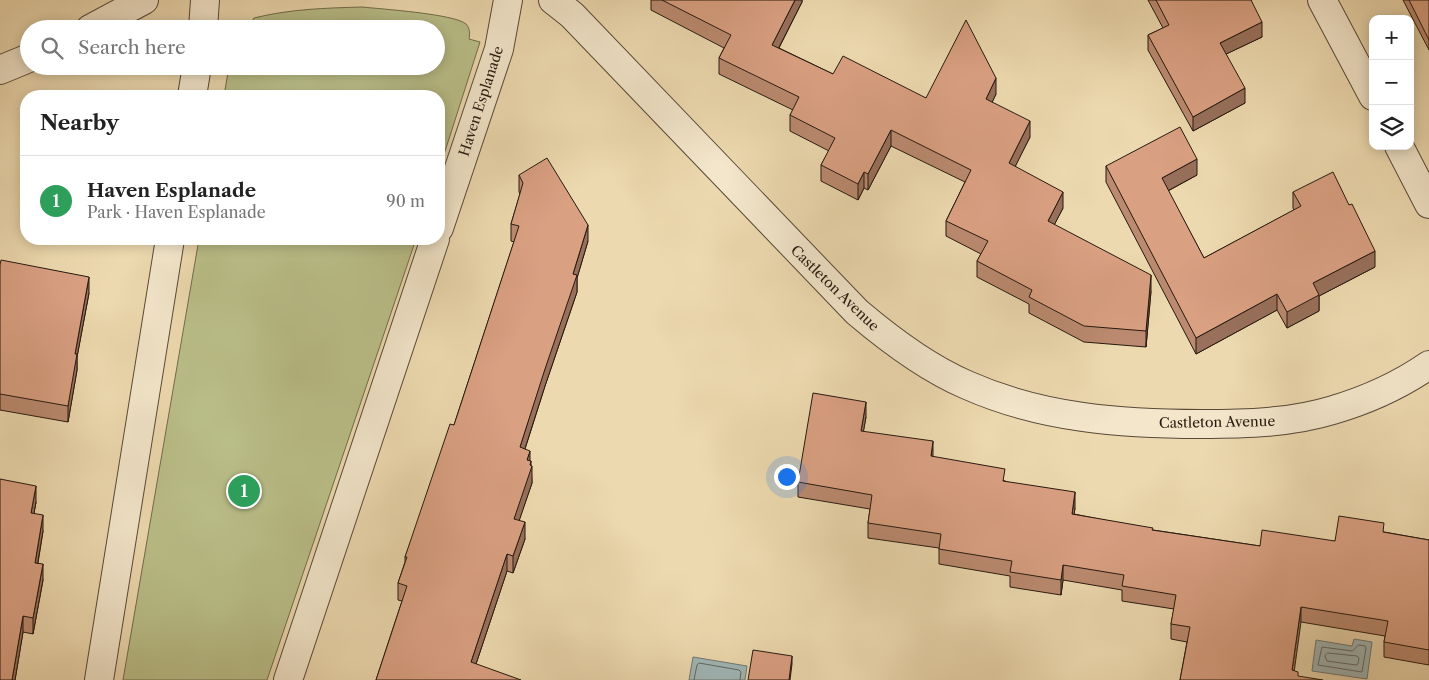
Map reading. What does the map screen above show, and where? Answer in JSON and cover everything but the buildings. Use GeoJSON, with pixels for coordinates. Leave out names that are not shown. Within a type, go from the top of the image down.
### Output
{"type":"FeatureCollection","features":[{"type":"Feature","properties":{"kind":"street"},"geometry":{"type":"LineString","coordinates":[[107,20],[144,0]]}},
{"type":"Feature","properties":{"kind":"street"},"geometry":{"type":"LineString","coordinates":[[204,20],[205,0]]}},
{"type":"Feature","properties":{"kind":"street","name":"Haven Esplanade"},"geometry":{"type":"LineString","coordinates":[[445,210],[499,49],[508,0]]}},
{"type":"Feature","properties":{"kind":"street","name":"Castleton Avenue"},"geometry":{"type":"LineString","coordinates":[[553,0],[572,15],[857,312],[877,329],[925,363],[967,385],[1016,403],[1073,416],[1170,424],[1234,424],[1287,420],[1334,410],[1389,388],[1429,365]]}},
{"type":"Feature","properties":{"kind":"street"},"geometry":{"type":"LineString","coordinates":[[1322,0],[1369,88]]}},
{"type":"Feature","properties":{"kind":"street"},"geometry":{"type":"LineString","coordinates":[[0,70],[20,62]]}},
{"type":"Feature","properties":{"kind":"street"},"geometry":{"type":"LineString","coordinates":[[193,90],[196,75]]}},
{"type":"Feature","properties":{"kind":"street"},"geometry":{"type":"LineString","coordinates":[[1401,150],[1429,204]]}},
{"type":"Feature","properties":{"kind":"street"},"geometry":{"type":"LineString","coordinates":[[99,680],[169,245]]}},
{"type":"Feature","properties":{"kind":"street"},"geometry":{"type":"LineString","coordinates":[[288,680],[433,245]]}},
{"type":"Feature","properties":{"kind":"green space"},"geometry":{"type":"Polygon","coordinates":[[[362,7],[448,17],[466,24],[470,33],[469,39],[480,42],[445,151],[445,90],[225,90],[228,75],[445,75],[445,20],[253,20],[254,18],[268,15],[308,10],[362,7]]]}},
{"type":"Feature","properties":{"kind":"green space"},"geometry":{"type":"Polygon","coordinates":[[[198,245],[414,245],[267,680],[123,680],[198,245]]]}},
{"type":"Feature","properties":{"kind":"water"},"geometry":{"type":"Polygon","coordinates":[[[1354,639],[1372,642],[1367,679],[1312,671],[1316,640],[1352,646],[1354,639]]]}},
{"type":"Feature","properties":{"kind":"water"},"geometry":{"type":"Polygon","coordinates":[[[693,657],[747,666],[745,680],[689,680],[693,657]]]}},
{"type":"Feature","properties":{"kind":"place","name":"Haven Esplanade"},"geometry":{"type":"Point","coordinates":[244,491]}}]}
